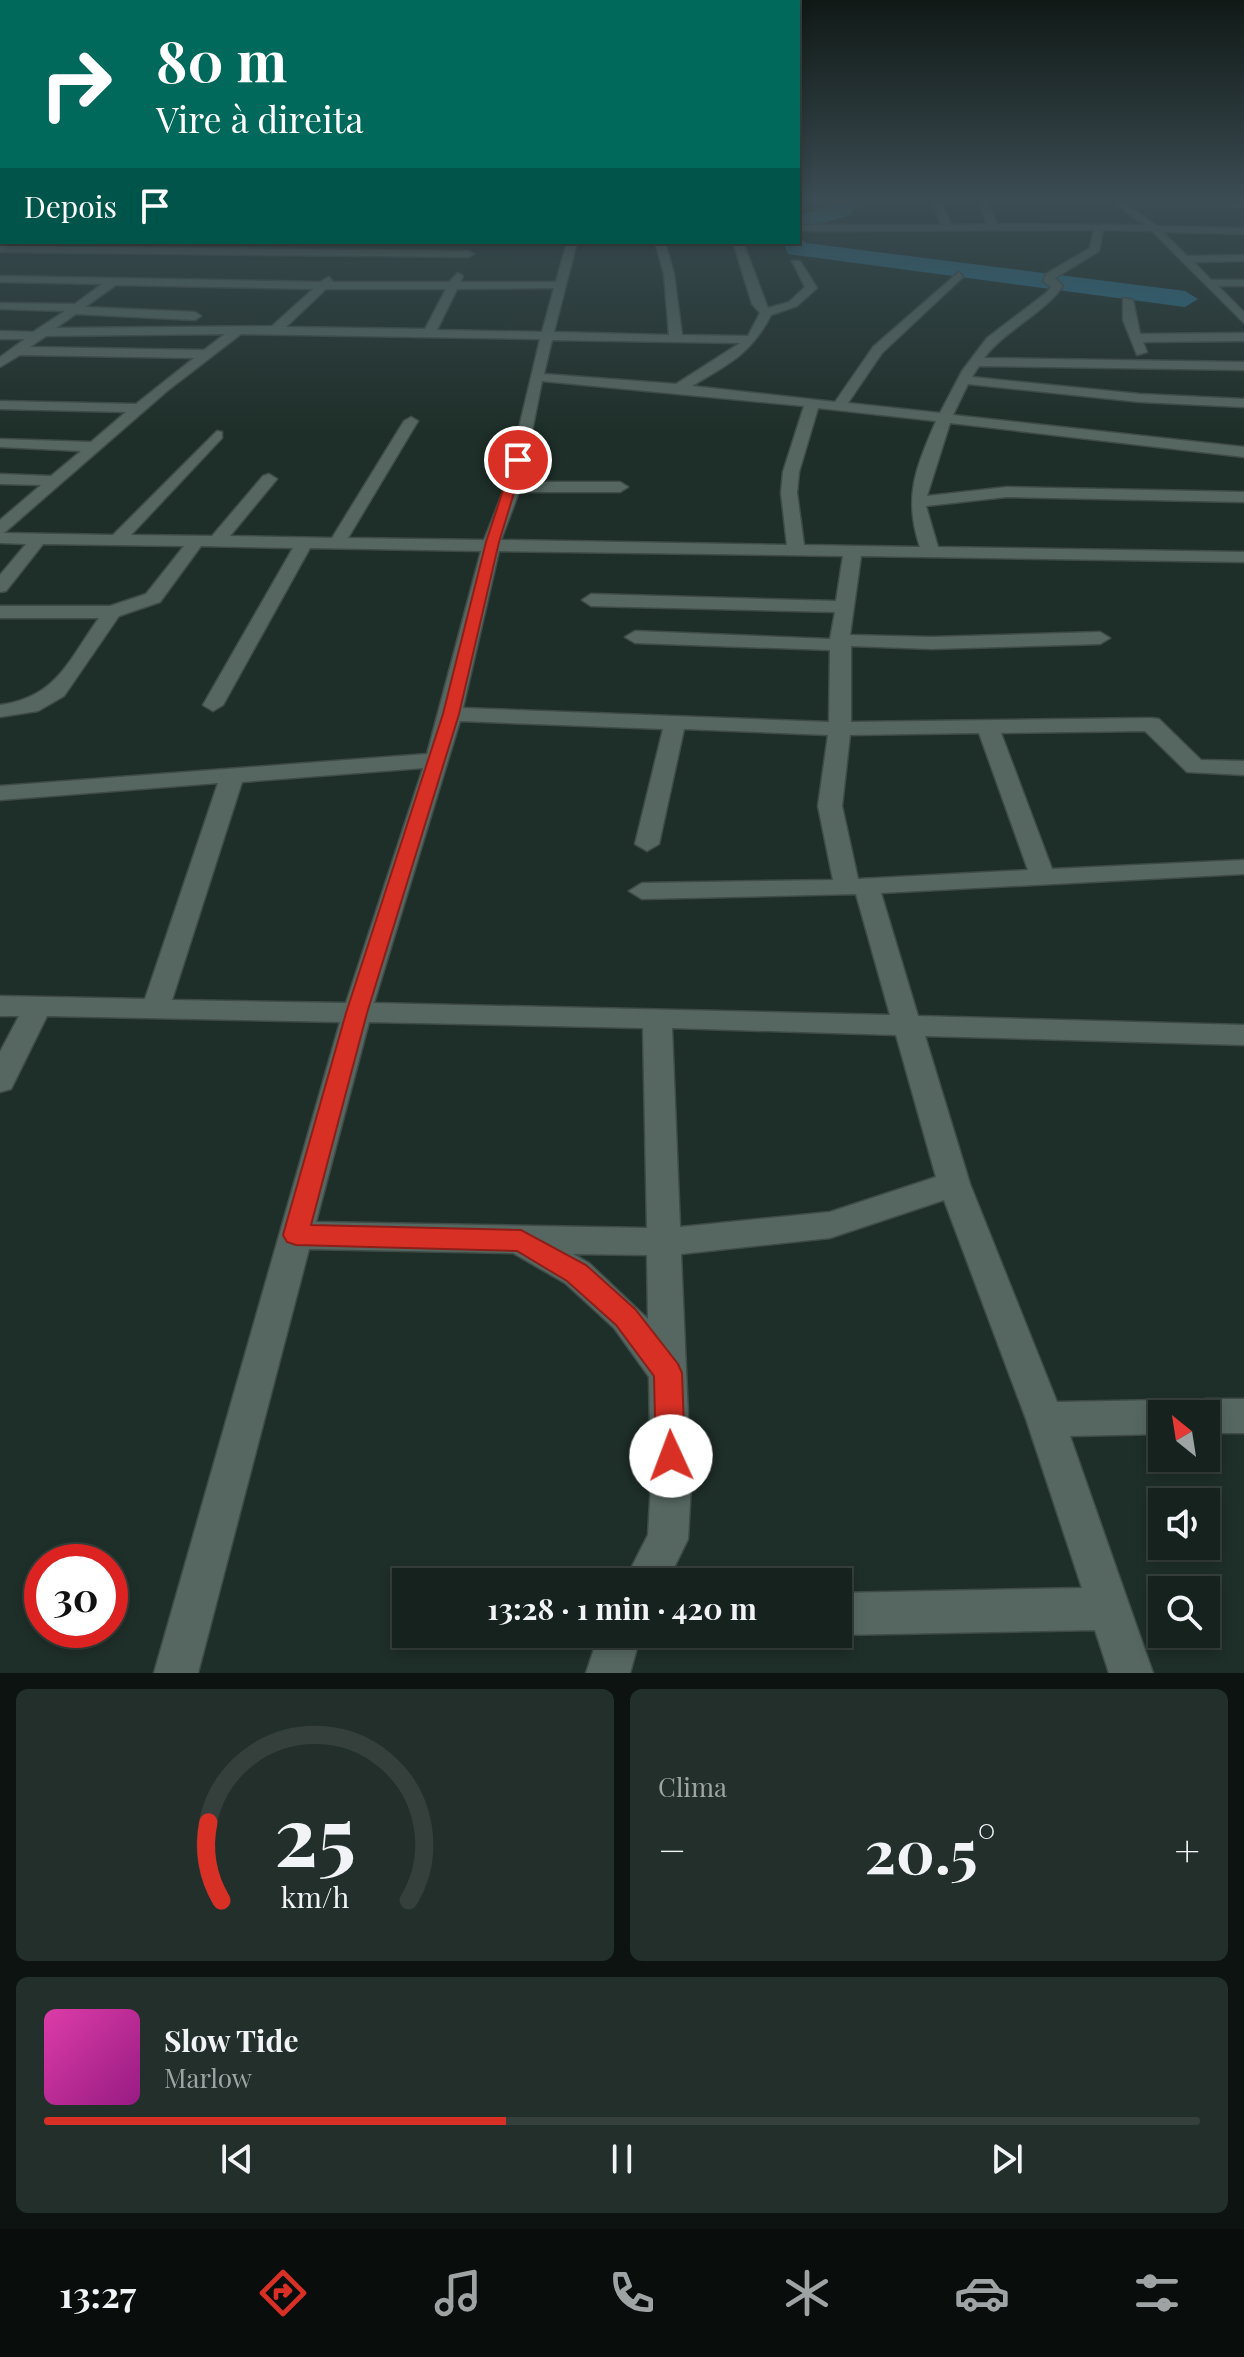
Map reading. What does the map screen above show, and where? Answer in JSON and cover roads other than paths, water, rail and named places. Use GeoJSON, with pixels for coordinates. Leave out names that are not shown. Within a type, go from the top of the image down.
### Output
{"type":"FeatureCollection","features":[{"type":"Feature","properties":{"kind":"street"},"geometry":{"type":"LineString","coordinates":[[4,279],[325,285],[561,285]]}},
{"type":"Feature","properties":{"kind":"street"},"geometry":{"type":"LineString","coordinates":[[0,363],[118,279]]}},
{"type":"Feature","properties":{"kind":"street"},"geometry":{"type":"LineString","coordinates":[[275,330],[329,279]]}},
{"type":"Feature","properties":{"kind":"street"},"geometry":{"type":"LineString","coordinates":[[429,333],[456,279]]}},
{"type":"Feature","properties":{"kind":"street"},"geometry":{"type":"LineString","coordinates":[[176,1673],[357,1013],[451,714],[492,542],[513,487],[536,377],[563,279]]}},
{"type":"Feature","properties":{"kind":"street"},"geometry":{"type":"LineString","coordinates":[[670,279],[676,340]]}},
{"type":"Feature","properties":{"kind":"street"},"geometry":{"type":"LineString","coordinates":[[750,279],[758,304],[766,313]]}},
{"type":"Feature","properties":{"kind":"street"},"geometry":{"type":"LineString","coordinates":[[678,388],[732,357],[752,340],[766,313],[793,304],[811,288],[806,279]]}},
{"type":"Feature","properties":{"kind":"street"},"geometry":{"type":"LineString","coordinates":[[839,406],[851,380],[875,348],[954,279]]}},
{"type":"Feature","properties":{"kind":"street"},"geometry":{"type":"LineString","coordinates":[[930,550],[918,502],[921,480],[946,417],[965,380],[991,341],[1023,321],[1050,298],[1057,286],[1049,279]]}},
{"type":"Feature","properties":{"kind":"street"},"geometry":{"type":"LineString","coordinates":[[1204,279],[1243,316]]}},
{"type":"Feature","properties":{"kind":"street"},"geometry":{"type":"LineString","coordinates":[[1208,283],[1244,283]]}},
{"type":"Feature","properties":{"kind":"street"},"geometry":{"type":"LineString","coordinates":[[1127,300],[1146,366]]}},
{"type":"Feature","properties":{"kind":"street"},"geometry":{"type":"LineString","coordinates":[[0,306],[213,316]]}},
{"type":"Feature","properties":{"kind":"street"},"geometry":{"type":"LineString","coordinates":[[0,529],[92,447],[238,330]]}},
{"type":"Feature","properties":{"kind":"street"},"geometry":{"type":"LineString","coordinates":[[0,335],[275,330],[752,340]]}},
{"type":"Feature","properties":{"kind":"street"},"geometry":{"type":"LineString","coordinates":[[1136,338],[1244,337]]}},
{"type":"Feature","properties":{"kind":"street"},"geometry":{"type":"LineString","coordinates":[[15,351],[210,354]]}},
{"type":"Feature","properties":{"kind":"street"},"geometry":{"type":"LineString","coordinates":[[977,362],[1244,366]]}},
{"type":"Feature","properties":{"kind":"street"},"geometry":{"type":"LineString","coordinates":[[536,377],[678,388],[1244,452]]}},
{"type":"Feature","properties":{"kind":"street"},"geometry":{"type":"LineString","coordinates":[[965,380],[1140,398],[1244,403]]}},
{"type":"Feature","properties":{"kind":"street"},"geometry":{"type":"LineString","coordinates":[[796,548],[789,493],[791,472],[812,404]]}},
{"type":"Feature","properties":{"kind":"street"},"geometry":{"type":"LineString","coordinates":[[0,405],[139,408]]}},
{"type":"Feature","properties":{"kind":"street"},"geometry":{"type":"LineString","coordinates":[[337,543],[411,421]]}},
{"type":"Feature","properties":{"kind":"street"},"geometry":{"type":"LineString","coordinates":[[118,539],[217,435]]}},
{"type":"Feature","properties":{"kind":"street"},"geometry":{"type":"LineString","coordinates":[[0,443],[92,447]]}},
{"type":"Feature","properties":{"kind":"street"},"geometry":{"type":"LineString","coordinates":[[0,479],[56,481]]}},
{"type":"Feature","properties":{"kind":"street"},"geometry":{"type":"LineString","coordinates":[[217,541],[269,479]]}},
{"type":"Feature","properties":{"kind":"street"},"geometry":{"type":"LineString","coordinates":[[513,487],[620,487]]}},
{"type":"Feature","properties":{"kind":"street"},"geometry":{"type":"LineString","coordinates":[[918,502],[1007,492],[1244,497]]}},
{"type":"Feature","properties":{"kind":"street"},"geometry":{"type":"LineString","coordinates":[[0,538],[492,542],[1244,557]]}},
{"type":"Feature","properties":{"kind":"street"},"geometry":{"type":"LineString","coordinates":[[0,587],[39,538]]}},
{"type":"Feature","properties":{"kind":"street"},"geometry":{"type":"LineString","coordinates":[[0,612],[112,612],[153,598],[197,540]]}},
{"type":"Feature","properties":{"kind":"street"},"geometry":{"type":"LineString","coordinates":[[213,705],[305,542]]}},
{"type":"Feature","properties":{"kind":"street"},"geometry":{"type":"LineString","coordinates":[[853,549],[841,643],[840,729],[830,806],[856,886],[910,1025],[954,1184],[1045,1419],[1131,1673]]}},
{"type":"Feature","properties":{"kind":"street"},"geometry":{"type":"LineString","coordinates":[[591,600],[845,607]]}},
{"type":"Feature","properties":{"kind":"street"},"geometry":{"type":"LineString","coordinates":[[0,711],[31,707],[57,692],[112,612]]}},
{"type":"Feature","properties":{"kind":"street"},"geometry":{"type":"LineString","coordinates":[[635,637],[841,643],[1100,638]]}},
{"type":"Feature","properties":{"kind":"street"},"geometry":{"type":"LineString","coordinates":[[451,714],[840,729],[1151,724],[1195,767],[1244,768]]}},
{"type":"Feature","properties":{"kind":"street"},"geometry":{"type":"LineString","coordinates":[[647,844],[675,721]]}},
{"type":"Feature","properties":{"kind":"street"},"geometry":{"type":"LineString","coordinates":[[988,728],[1043,878]]}},
{"type":"Feature","properties":{"kind":"street"},"geometry":{"type":"LineString","coordinates":[[0,793],[437,760]]}},
{"type":"Feature","properties":{"kind":"street"},"geometry":{"type":"LineString","coordinates":[[155,1010],[232,776]]}},
{"type":"Feature","properties":{"kind":"street"},"geometry":{"type":"LineString","coordinates":[[642,891],[856,886],[1244,867]]}},
{"type":"Feature","properties":{"kind":"street"},"geometry":{"type":"LineString","coordinates":[[0,1006],[657,1018],[1244,1035]]}},
{"type":"Feature","properties":{"kind":"street"},"geometry":{"type":"LineString","coordinates":[[0,1081],[37,1008]]}},
{"type":"Feature","properties":{"kind":"street"},"geometry":{"type":"LineString","coordinates":[[652,1568],[668,1539],[671,1484],[657,1018]]}},
{"type":"Feature","properties":{"kind":"street"},"geometry":{"type":"LineString","coordinates":[[296,1235],[664,1242],[830,1225],[954,1184]]}},
{"type":"Feature","properties":{"kind":"street"},"geometry":{"type":"LineString","coordinates":[[521,1241],[577,1273],[626,1317],[668,1373]]}},
{"type":"Feature","properties":{"kind":"street"},"geometry":{"type":"LineString","coordinates":[[1220,1416],[1244,1416]]}},
{"type":"Feature","properties":{"kind":"street"},"geometry":{"type":"LineString","coordinates":[[1045,1419],[1148,1417]]}},
{"type":"Feature","properties":{"kind":"street"},"geometry":{"type":"LineString","coordinates":[[852,1614],[1109,1609]]}},
{"type":"Feature","properties":{"kind":"street"},"geometry":{"type":"LineString","coordinates":[[608,1673],[616,1648]]}},
{"type":"Feature","properties":{"kind":"waterway"},"geometry":{"type":"LineString","coordinates":[[1030,279],[1185,299]]}}]}
